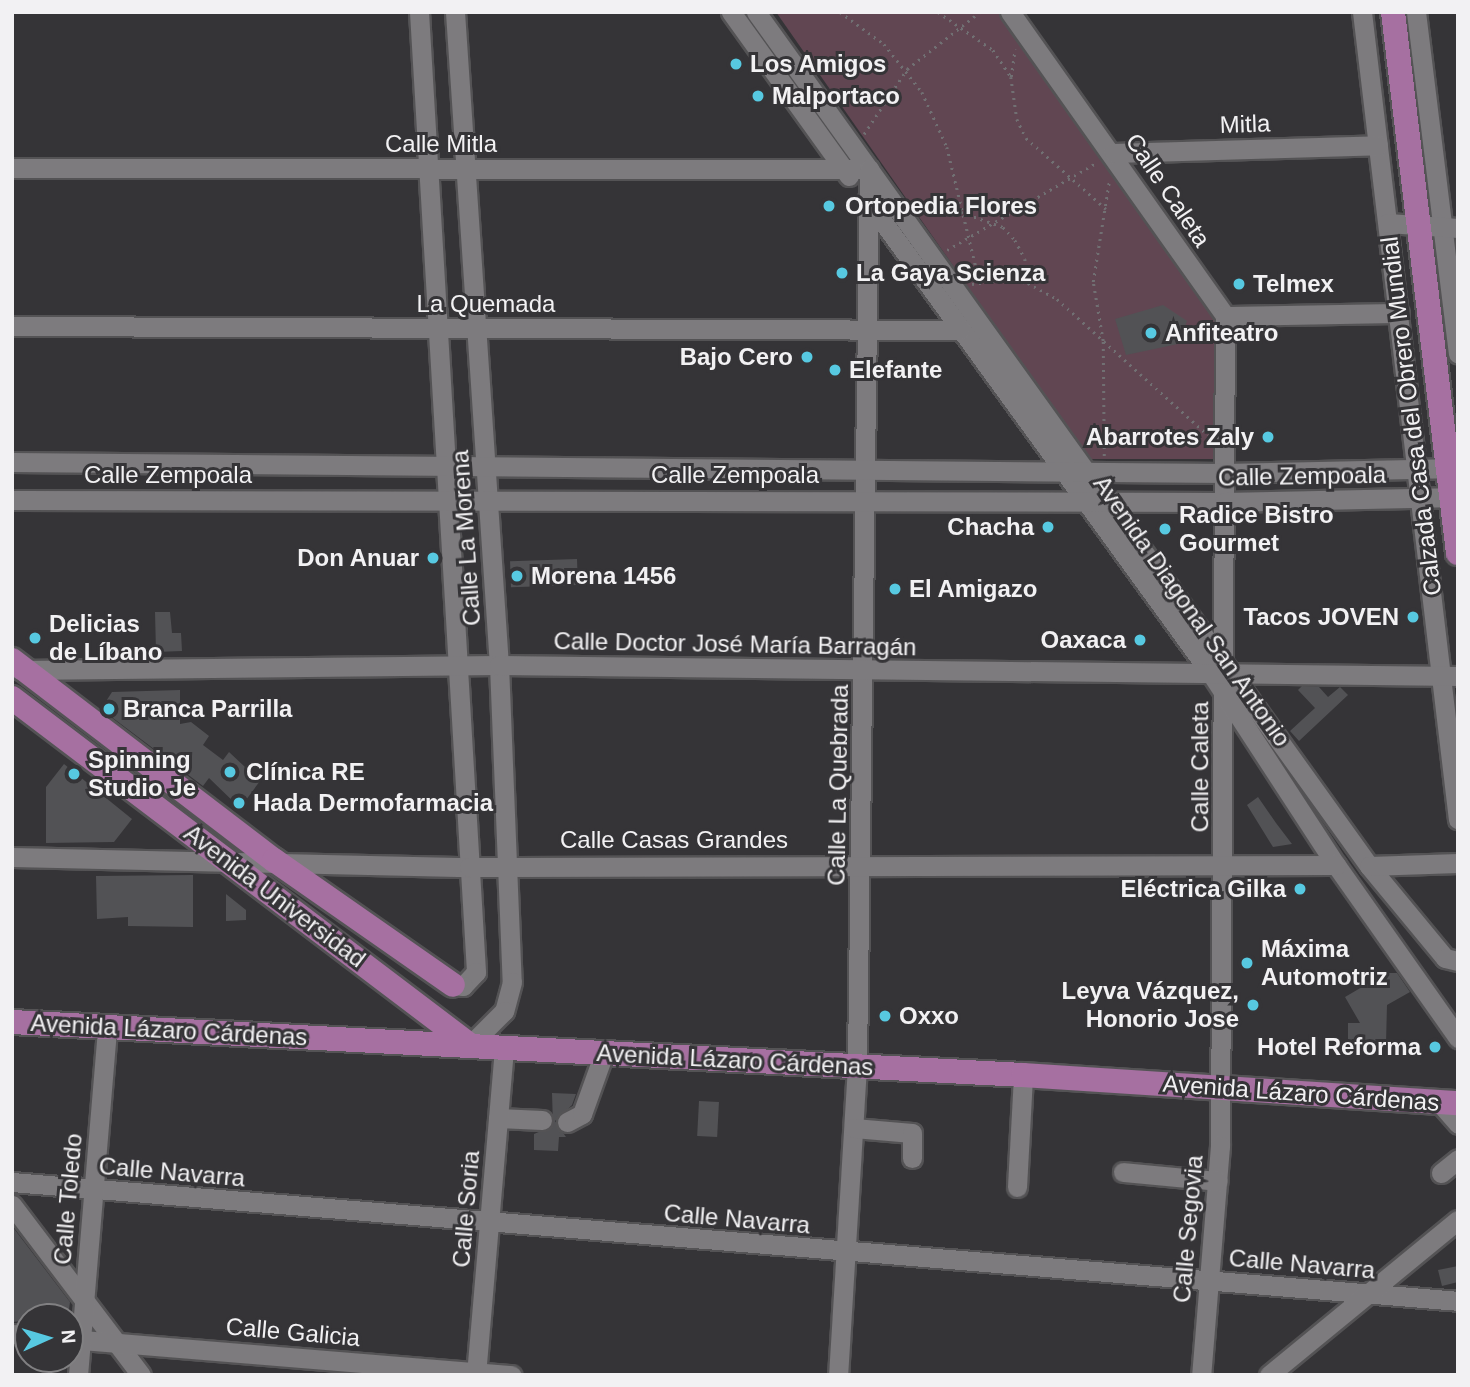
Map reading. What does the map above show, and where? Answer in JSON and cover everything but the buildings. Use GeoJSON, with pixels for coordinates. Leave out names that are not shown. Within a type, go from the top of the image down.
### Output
{"type":"FeatureCollection","features":[{"type":"Feature","properties":{"kind":"main road","name":"Calzada Casa del Obrero Mundial"},"geometry":{"type":"LineString","coordinates":[[1393,12],[1439,227],[1458,553]]}},
{"type":"Feature","properties":{"kind":"main road","name":"Avenida Universidad"},"geometry":{"type":"LineString","coordinates":[[17,667],[274,860],[453,985]]}},
{"type":"Feature","properties":{"kind":"main road","name":"Avenida Universidad"},"geometry":{"type":"LineString","coordinates":[[12,698],[470,1045]]}},
{"type":"Feature","properties":{"kind":"main road","name":"Avenida Lázaro Cárdenas"},"geometry":{"type":"LineString","coordinates":[[12,1023],[1023,1075],[1448,1102]]}},
{"type":"Feature","properties":{"kind":"street","name":"Calle La Morena"},"geometry":{"type":"LineString","coordinates":[[419,12],[461,666],[476,972],[463,986],[453,985]]}},
{"type":"Feature","properties":{"kind":"street","name":"Calle La Morena"},"geometry":{"type":"LineString","coordinates":[[455,12],[499,666],[510,997],[495,1024],[470,1045]]}},
{"type":"Feature","properties":{"kind":"street","name":"Avenida Diagonal San Antonio"},"geometry":{"type":"LineString","coordinates":[[731,12],[1083,499],[1225,671]]}},
{"type":"Feature","properties":{"kind":"street","name":"Avenida Diagonal San Antonio"},"geometry":{"type":"LineString","coordinates":[[756,12],[954,287],[1095,470],[1108,499],[1225,671],[1369,866],[1451,960]]}},
{"type":"Feature","properties":{"kind":"street","name":"Calle Caleta"},"geometry":{"type":"LineString","coordinates":[[1010,12],[1114,153],[1225,316],[1224,866],[1220,1087]]}},
{"type":"Feature","properties":{"kind":"street","name":"Calzada Casa del Obrero Mundial"},"geometry":{"type":"LineString","coordinates":[[1362,12],[1418,468],[1450,676],[1458,819]]}},
{"type":"Feature","properties":{"kind":"street","name":"Calzada Casa del Obrero Mundial"},"geometry":{"type":"LineString","coordinates":[[1416,12],[1439,227],[1458,353]]}},
{"type":"Feature","properties":{"kind":"street","name":"Mitla"},"geometry":{"type":"LineString","coordinates":[[1114,153],[1378,145]]}},
{"type":"Feature","properties":{"kind":"street","name":"Calle Mitla"},"geometry":{"type":"LineString","coordinates":[[12,168],[869,169]]}},
{"type":"Feature","properties":{"kind":"street","name":"Calle La Quebrada"},"geometry":{"type":"LineString","coordinates":[[838,1375],[858,1066],[869,169]]}},
{"type":"Feature","properties":{"kind":"street"},"geometry":{"type":"LineString","coordinates":[[1388,223],[1439,227]]}},
{"type":"Feature","properties":{"kind":"street"},"geometry":{"type":"LineString","coordinates":[[1225,316],[1398,313]]}},
{"type":"Feature","properties":{"kind":"street","name":"La Quemada"},"geometry":{"type":"LineString","coordinates":[[12,326],[960,330]]}},
{"type":"Feature","properties":{"kind":"street","name":"Calle Zempoala"},"geometry":{"type":"LineString","coordinates":[[12,462],[866,466],[1224,473],[1453,468]]}},
{"type":"Feature","properties":{"kind":"street","name":"Calle Zempoala"},"geometry":{"type":"LineString","coordinates":[[12,500],[864,498],[1224,502],[1454,497]]}},
{"type":"Feature","properties":{"kind":"street","name":"Calle Doctor José María Barragán"},"geometry":{"type":"LineString","coordinates":[[17,667],[499,666],[1225,671],[1450,676]]}},
{"type":"Feature","properties":{"kind":"street","name":"Avenida Diagonal San Antonio"},"geometry":{"type":"LineString","coordinates":[[1225,695],[1336,865],[1458,1038]]}},
{"type":"Feature","properties":{"kind":"street","name":"Calle Casas Grandes"},"geometry":{"type":"LineString","coordinates":[[12,857],[274,860],[469,867],[862,863],[1336,865]]}},
{"type":"Feature","properties":{"kind":"street"},"geometry":{"type":"LineString","coordinates":[[1369,866],[1458,863]]}},
{"type":"Feature","properties":{"kind":"street","name":"Calle Toledo"},"geometry":{"type":"LineString","coordinates":[[84,1307],[107,1027]]}},
{"type":"Feature","properties":{"kind":"street","name":"Calle Soria"},"geometry":{"type":"LineString","coordinates":[[476,1373],[504,1047]]}},
{"type":"Feature","properties":{"kind":"street"},"geometry":{"type":"LineString","coordinates":[[567,1122],[582,1114],[604,1053]]}},
{"type":"Feature","properties":{"kind":"street"},"geometry":{"type":"LineString","coordinates":[[1017,1187],[1023,1075]]}},
{"type":"Feature","properties":{"kind":"street","name":"Calle Segovia"},"geometry":{"type":"LineString","coordinates":[[1200,1375],[1218,1181],[1220,1087]]}},
{"type":"Feature","properties":{"kind":"street"},"geometry":{"type":"LineString","coordinates":[[1448,1102],[1458,1124]]}},
{"type":"Feature","properties":{"kind":"street"},"geometry":{"type":"LineString","coordinates":[[498,1118],[542,1120]]}},
{"type":"Feature","properties":{"kind":"street"},"geometry":{"type":"LineString","coordinates":[[854,1128],[912,1133],[912,1158]]}},
{"type":"Feature","properties":{"kind":"street"},"geometry":{"type":"LineString","coordinates":[[1441,1173],[1458,1159]]}},
{"type":"Feature","properties":{"kind":"street"},"geometry":{"type":"LineString","coordinates":[[1123,1172],[1218,1181]]}},
{"type":"Feature","properties":{"kind":"street","name":"Calle Navarra"},"geometry":{"type":"LineString","coordinates":[[12,1182],[489,1224],[1458,1301]]}},
{"type":"Feature","properties":{"kind":"street"},"geometry":{"type":"LineString","coordinates":[[12,1205],[141,1375]]}},
{"type":"Feature","properties":{"kind":"street"},"geometry":{"type":"LineString","coordinates":[[1269,1375],[1458,1220]]}},
{"type":"Feature","properties":{"kind":"street","name":"Calle Galicia"},"geometry":{"type":"LineString","coordinates":[[84,1340],[512,1375]]}},
{"type":"Feature","properties":{"kind":"path"},"geometry":{"type":"LineString","coordinates":[[840,12],[884,44],[907,69],[947,147],[980,283]]}},
{"type":"Feature","properties":{"kind":"path"},"geometry":{"type":"LineString","coordinates":[[937,12],[993,50],[1011,77],[1017,119],[1026,138],[1106,209]]}},
{"type":"Feature","properties":{"kind":"path"},"geometry":{"type":"LineString","coordinates":[[854,148],[907,69],[979,12]]}},
{"type":"Feature","properties":{"kind":"path"},"geometry":{"type":"LineString","coordinates":[[933,257],[1114,153]]}},
{"type":"Feature","properties":{"kind":"path"},"geometry":{"type":"LineString","coordinates":[[1095,470],[1103,341],[1093,282],[1114,153]]}},
{"type":"Feature","properties":{"kind":"path"},"geometry":{"type":"LineString","coordinates":[[961,212],[994,222],[1015,240],[1025,259],[1028,283]]}},
{"type":"Feature","properties":{"kind":"path"},"geometry":{"type":"LineString","coordinates":[[954,287],[1009,279],[1028,283],[1057,299],[1224,448]]}},
{"type":"Feature","properties":{"kind":"shaded area"},"geometry":{"type":"Polygon","coordinates":[[[776,12],[998,12],[1217,320],[1216,459],[1088,459],[776,12]]]}},
{"type":"Feature","properties":{"kind":"place","name":"Los Amigos"},"geometry":{"type":"Point","coordinates":[736,64]}},
{"type":"Feature","properties":{"kind":"place","name":"Malportaco"},"geometry":{"type":"Point","coordinates":[758,96]}},
{"type":"Feature","properties":{"kind":"place","name":"Ortopedia Flores"},"geometry":{"type":"Point","coordinates":[829,206]}},
{"type":"Feature","properties":{"kind":"place","name":"La Gaya Scienza"},"geometry":{"type":"Point","coordinates":[842,273]}},
{"type":"Feature","properties":{"kind":"place","name":"Telmex"},"geometry":{"type":"Point","coordinates":[1239,284]}},
{"type":"Feature","properties":{"kind":"place","name":"Anfiteatro"},"geometry":{"type":"Point","coordinates":[1151,333]}},
{"type":"Feature","properties":{"kind":"place","name":"Bajo Cero"},"geometry":{"type":"Point","coordinates":[807,357]}},
{"type":"Feature","properties":{"kind":"place","name":"Elefante"},"geometry":{"type":"Point","coordinates":[835,370]}},
{"type":"Feature","properties":{"kind":"place","name":"Abarrotes Zaly"},"geometry":{"type":"Point","coordinates":[1268,437]}},
{"type":"Feature","properties":{"kind":"place","name":"Chacha"},"geometry":{"type":"Point","coordinates":[1048,527]}},
{"type":"Feature","properties":{"kind":"place","name":"Radice Bistro Gourmet"},"geometry":{"type":"Point","coordinates":[1165,529]}},
{"type":"Feature","properties":{"kind":"place","name":"Don Anuar"},"geometry":{"type":"Point","coordinates":[433,558]}},
{"type":"Feature","properties":{"kind":"place","name":"Morena 1456"},"geometry":{"type":"Point","coordinates":[517,576]}},
{"type":"Feature","properties":{"kind":"place","name":"El Amigazo"},"geometry":{"type":"Point","coordinates":[895,589]}},
{"type":"Feature","properties":{"kind":"place","name":"Tacos JOVEN"},"geometry":{"type":"Point","coordinates":[1413,617]}},
{"type":"Feature","properties":{"kind":"place","name":"Delicias de Líbano"},"geometry":{"type":"Point","coordinates":[35,638]}},
{"type":"Feature","properties":{"kind":"place","name":"Oaxaca"},"geometry":{"type":"Point","coordinates":[1140,640]}},
{"type":"Feature","properties":{"kind":"place","name":"Branca Parrilla"},"geometry":{"type":"Point","coordinates":[109,709]}},
{"type":"Feature","properties":{"kind":"place","name":"Clínica RE"},"geometry":{"type":"Point","coordinates":[230,772]}},
{"type":"Feature","properties":{"kind":"place","name":"Spinning Studio Je"},"geometry":{"type":"Point","coordinates":[74,774]}},
{"type":"Feature","properties":{"kind":"place","name":"Hada Dermofarmacia"},"geometry":{"type":"Point","coordinates":[239,803]}},
{"type":"Feature","properties":{"kind":"place","name":"Eléctrica Gilka"},"geometry":{"type":"Point","coordinates":[1300,889]}},
{"type":"Feature","properties":{"kind":"place","name":"Máxima Automotriz"},"geometry":{"type":"Point","coordinates":[1247,963]}},
{"type":"Feature","properties":{"kind":"place","name":"Leyva Vázquez, Honorio Jose"},"geometry":{"type":"Point","coordinates":[1253,1005]}},
{"type":"Feature","properties":{"kind":"place","name":"Oxxo"},"geometry":{"type":"Point","coordinates":[885,1016]}},
{"type":"Feature","properties":{"kind":"place","name":"Hotel Reforma"},"geometry":{"type":"Point","coordinates":[1435,1047]}}]}
